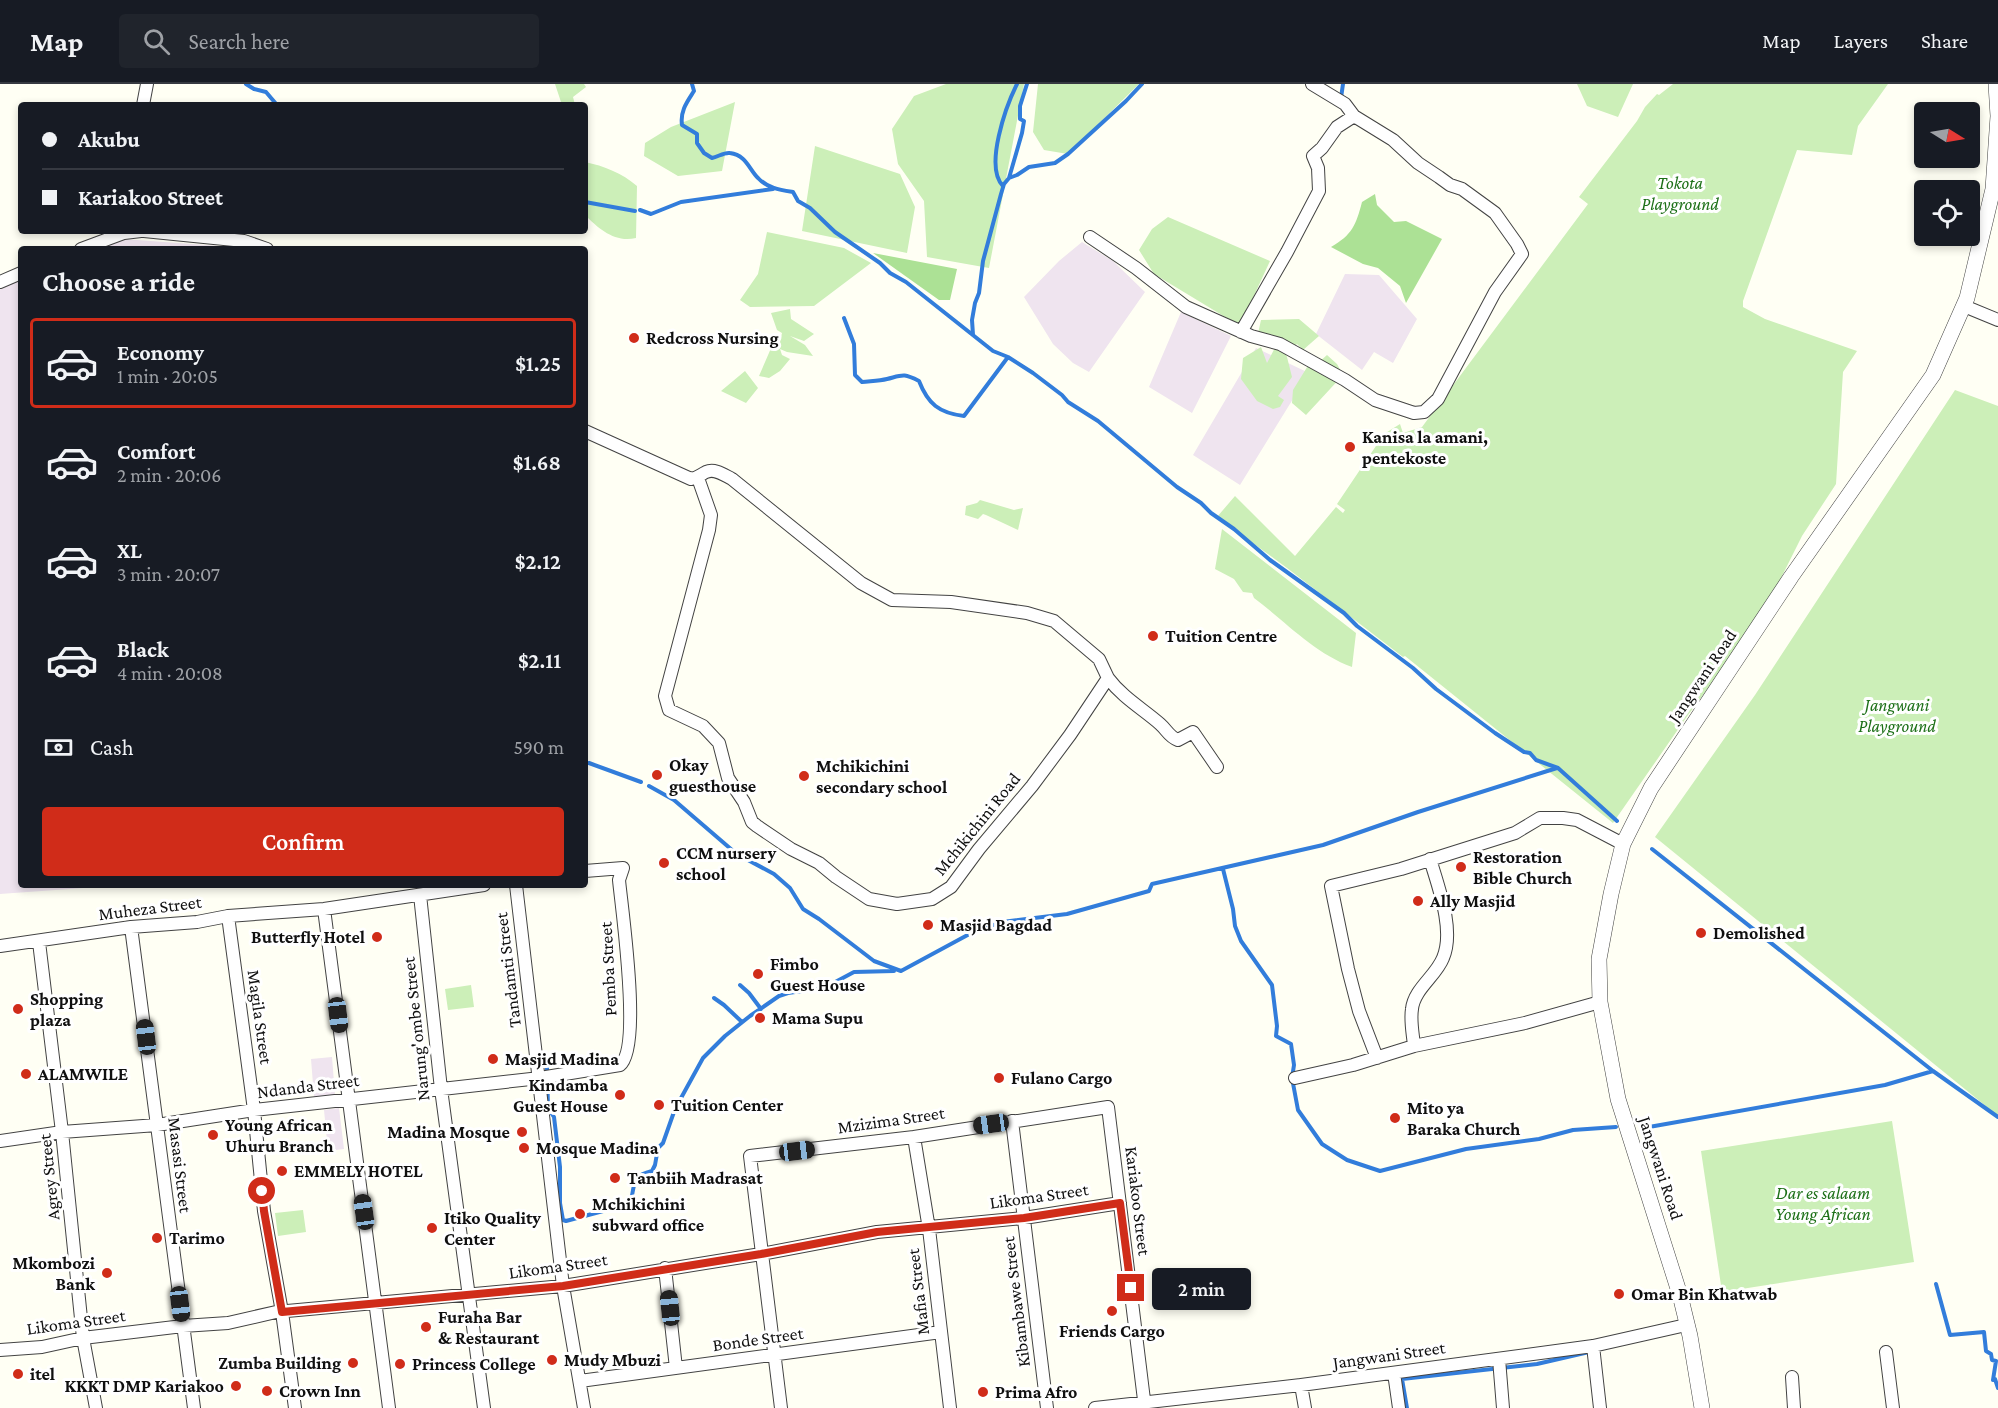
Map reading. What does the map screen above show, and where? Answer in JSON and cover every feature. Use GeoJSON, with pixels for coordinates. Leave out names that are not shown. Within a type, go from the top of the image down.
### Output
{"type":"FeatureCollection","features":[{"type":"Feature","properties":{"kind":"street"},"geometry":{"type":"LineString","coordinates":[[144,102],[147,84]]}},
{"type":"Feature","properties":{"kind":"street"},"geometry":{"type":"LineString","coordinates":[[1090,237],[1136,268],[1186,307],[1241,332],[1280,344],[1345,380],[1375,400],[1414,413],[1424,412],[1438,399],[1495,292],[1522,254],[1494,213],[1462,189],[1450,185],[1418,163],[1393,140],[1354,116],[1345,104],[1312,84]]}},
{"type":"Feature","properties":{"kind":"street","name":"Jangwani Road"},"geometry":{"type":"LineString","coordinates":[[1702,1408],[1680,1295],[1618,1099],[1599,1002],[1599,959],[1611,894],[1623,844],[1651,788],[1791,577],[1933,375],[1964,306],[1993,189],[1997,134],[1996,84]]}},
{"type":"Feature","properties":{"kind":"street"},"geometry":{"type":"LineString","coordinates":[[1241,332],[1319,191],[1318,168],[1313,156],[1322,148],[1337,127],[1354,116]]}},
{"type":"Feature","properties":{"kind":"street"},"geometry":{"type":"LineString","coordinates":[[89,246],[126,234]]}},
{"type":"Feature","properties":{"kind":"street"},"geometry":{"type":"LineString","coordinates":[[169,234],[244,241],[258,246]]}},
{"type":"Feature","properties":{"kind":"street"},"geometry":{"type":"LineString","coordinates":[[0,282],[18,274]]}},
{"type":"Feature","properties":{"kind":"street"},"geometry":{"type":"LineString","coordinates":[[1964,306],[1998,320]]}},
{"type":"Feature","properties":{"kind":"street"},"geometry":{"type":"LineString","coordinates":[[588,432],[691,479],[712,471],[732,479],[861,583],[892,600],[951,602],[1027,613],[1054,621],[1099,659],[1108,678],[1135,706],[1161,725],[1174,739],[1178,740],[1193,732],[1217,767]]}},
{"type":"Feature","properties":{"kind":"street","name":"Mchikichini Road"},"geometry":{"type":"LineString","coordinates":[[698,478],[711,515],[675,653],[665,696],[666,703],[669,710],[703,726],[719,743],[728,778],[744,802],[752,822],[791,849],[819,863],[836,878],[869,899],[897,904],[911,903],[932,899],[951,887],[1032,786],[1108,678]]}},
{"type":"Feature","properties":{"kind":"street"},"geometry":{"type":"LineString","coordinates":[[1377,1058],[1359,1011],[1331,886],[1401,869],[1515,833],[1540,819],[1577,820],[1623,844]]}},
{"type":"Feature","properties":{"kind":"street"},"geometry":{"type":"LineString","coordinates":[[1414,1046],[1412,1007],[1444,958],[1446,943],[1447,925],[1444,902],[1430,859]]}},
{"type":"Feature","properties":{"kind":"street","name":"Pemba Street"},"geometry":{"type":"LineString","coordinates":[[588,871],[623,868],[619,880],[630,1006],[627,1053],[625,1061],[620,1065]]}},
{"type":"Feature","properties":{"kind":"street","name":"Muheza Street"},"geometry":{"type":"LineString","coordinates":[[0,946],[131,927],[197,922],[228,916],[324,909],[465,888]]}},
{"type":"Feature","properties":{"kind":"street","name":"Tandamti Street"},"geometry":{"type":"LineString","coordinates":[[516,888],[563,1286],[584,1408]]}},
{"type":"Feature","properties":{"kind":"street","name":"Narung'ombe Street"},"geometry":{"type":"LineString","coordinates":[[420,895],[441,1089],[484,1408]]}},
{"type":"Feature","properties":{"kind":"street"},"geometry":{"type":"LineString","coordinates":[[324,909],[389,1408]]}},
{"type":"Feature","properties":{"kind":"street","name":"Magila Street"},"geometry":{"type":"LineString","coordinates":[[228,916],[254,1110],[264,1211],[282,1312],[295,1408]]}},
{"type":"Feature","properties":{"kind":"street","name":"Masasi Street"},"geometry":{"type":"LineString","coordinates":[[131,927],[194,1408]]}},
{"type":"Feature","properties":{"kind":"street","name":"Agrey Street"},"geometry":{"type":"LineString","coordinates":[[39,942],[62,1132],[83,1338],[96,1408]]}},
{"type":"Feature","properties":{"kind":"street"},"geometry":{"type":"LineString","coordinates":[[1295,1078],[1377,1058],[1414,1046],[1525,1023],[1599,1002]]}},
{"type":"Feature","properties":{"kind":"street","name":"Ndanda Street"},"geometry":{"type":"LineString","coordinates":[[0,1141],[62,1132],[157,1125],[254,1110],[540,1078],[620,1065]]}},
{"type":"Feature","properties":{"kind":"street","name":"Mzizima Street"},"geometry":{"type":"LineString","coordinates":[[761,1254],[750,1156],[914,1137],[1108,1107]]}},
{"type":"Feature","properties":{"kind":"street","name":"Kariakoo Street"},"geometry":{"type":"LineString","coordinates":[[1108,1107],[1145,1405]]}},
{"type":"Feature","properties":{"kind":"street","name":"Kibambawe Street"},"geometry":{"type":"LineString","coordinates":[[1012,1121],[1047,1408]]}},
{"type":"Feature","properties":{"kind":"street","name":"Mafia Street"},"geometry":{"type":"LineString","coordinates":[[914,1137],[929,1228],[950,1408]]}},
{"type":"Feature","properties":{"kind":"street","name":"Likoma Street"},"geometry":{"type":"LineString","coordinates":[[0,1350],[42,1347],[83,1338],[183,1326],[228,1323],[282,1312],[563,1286],[761,1254],[867,1234],[1024,1218],[1120,1203]]}},
{"type":"Feature","properties":{"kind":"street"},"geometry":{"type":"LineString","coordinates":[[761,1254],[781,1408]]}},
{"type":"Feature","properties":{"kind":"street"},"geometry":{"type":"LineString","coordinates":[[665,1268],[676,1368]]}},
{"type":"Feature","properties":{"kind":"street","name":"Jangwani Street"},"geometry":{"type":"LineString","coordinates":[[1095,1408],[1145,1405],[1593,1346],[1686,1325]]}},
{"type":"Feature","properties":{"kind":"street","name":"Bonde Street"},"geometry":{"type":"LineString","coordinates":[[580,1381],[941,1332]]}},
{"type":"Feature","properties":{"kind":"street"},"geometry":{"type":"LineString","coordinates":[[1593,1346],[1600,1408]]}},
{"type":"Feature","properties":{"kind":"street"},"geometry":{"type":"LineString","coordinates":[[1886,1352],[1893,1408]]}},
{"type":"Feature","properties":{"kind":"street"},"geometry":{"type":"LineString","coordinates":[[1499,1359],[1503,1408]]}},
{"type":"Feature","properties":{"kind":"street"},"geometry":{"type":"LineString","coordinates":[[1394,1373],[1399,1408]]}},
{"type":"Feature","properties":{"kind":"street"},"geometry":{"type":"LineString","coordinates":[[1791,1377],[1794,1408]]}},
{"type":"Feature","properties":{"kind":"street"},"geometry":{"type":"LineString","coordinates":[[1301,1385],[1305,1408]]}},
{"type":"Feature","properties":{"kind":"shaded area"},"geometry":{"type":"Polygon","coordinates":[[[123,239],[219,246],[105,246],[123,239]]]}},
{"type":"Feature","properties":{"kind":"shaded area"},"geometry":{"type":"Polygon","coordinates":[[[1082,242],[1113,261],[1145,292],[1089,372],[1073,363],[1053,344],[1024,297],[1059,261],[1082,242]]]}},
{"type":"Feature","properties":{"kind":"shaded area"},"geometry":{"type":"Polygon","coordinates":[[[1345,274],[1379,275],[1417,319],[1393,363],[1374,352],[1362,370],[1316,334],[1345,274]]]}},
{"type":"Feature","properties":{"kind":"shaded area"},"geometry":{"type":"Polygon","coordinates":[[[18,281],[18,888],[83,888],[0,894],[0,288],[18,281]]]}},
{"type":"Feature","properties":{"kind":"shaded area"},"geometry":{"type":"Polygon","coordinates":[[[1181,312],[1231,336],[1192,413],[1149,387],[1181,312]]]}},
{"type":"Feature","properties":{"kind":"shaded area"},"geometry":{"type":"Polygon","coordinates":[[[1256,348],[1309,373],[1240,485],[1193,455],[1256,348]]]}},
{"type":"Feature","properties":{"kind":"shaded area"},"geometry":{"type":"Polygon","coordinates":[[[332,1057],[335,1095],[314,1097],[311,1059],[332,1057]]]}},
{"type":"Feature","properties":{"kind":"shaded area"},"geometry":{"type":"Polygon","coordinates":[[[339,1108],[344,1149],[328,1151],[324,1110],[339,1108]]]}},
{"type":"Feature","properties":{"kind":"green space"},"geometry":{"type":"Polygon","coordinates":[[[555,84],[584,84],[586,87],[573,97],[574,102],[561,102],[555,84]]]}},
{"type":"Feature","properties":{"kind":"green space"},"geometry":{"type":"Polygon","coordinates":[[[946,84],[1024,84],[989,268],[927,257],[924,201],[898,164],[892,129],[914,96],[946,84]]]}},
{"type":"Feature","properties":{"kind":"green space"},"geometry":{"type":"Polygon","coordinates":[[[1038,84],[1139,84],[1068,154],[1044,150],[1033,132],[1038,84]]]}},
{"type":"Feature","properties":{"kind":"green space"},"geometry":{"type":"Polygon","coordinates":[[[1577,84],[1633,84],[1618,117],[1587,106],[1577,84]]]}},
{"type":"Feature","properties":{"kind":"green space","name":"Tokota Playground"},"geometry":{"type":"Polygon","coordinates":[[[1673,84],[1888,84],[1858,126],[1852,155],[1797,150],[1743,301],[1743,307],[1765,319],[1857,351],[1843,372],[1836,484],[1802,536],[1761,618],[1688,715],[1613,823],[1405,656],[1403,657],[1217,517],[1235,496],[1295,556],[1336,507],[1343,513],[1345,510],[1337,504],[1384,434],[1400,424],[1403,433],[1422,427],[1588,204],[1579,197],[1637,121],[1645,107],[1657,94],[1659,95],[1673,84]]]}},
{"type":"Feature","properties":{"kind":"green space"},"geometry":{"type":"Polygon","coordinates":[[[735,102],[722,171],[678,176],[644,156],[645,143],[671,127],[735,102]]]}},
{"type":"Feature","properties":{"kind":"green space"},"geometry":{"type":"Polygon","coordinates":[[[815,146],[900,174],[915,207],[907,253],[802,231],[815,146]]]}},
{"type":"Feature","properties":{"kind":"green space"},"geometry":{"type":"Polygon","coordinates":[[[588,163],[625,177],[637,186],[636,238],[614,237],[588,218],[588,163]]]}},
{"type":"Feature","properties":{"kind":"green space"},"geometry":{"type":"Polygon","coordinates":[[[1375,194],[1377,205],[1394,222],[1406,221],[1442,239],[1406,303],[1400,286],[1378,268],[1363,264],[1331,247],[1352,229],[1362,202],[1375,194]]]}},
{"type":"Feature","properties":{"kind":"green space"},"geometry":{"type":"Polygon","coordinates":[[[1168,217],[1270,261],[1240,326],[1154,274],[1139,250],[1152,229],[1168,217]]]}},
{"type":"Feature","properties":{"kind":"green space"},"geometry":{"type":"Polygon","coordinates":[[[767,232],[844,248],[871,263],[814,306],[750,307],[740,300],[758,274],[767,232]]]}},
{"type":"Feature","properties":{"kind":"green space"},"geometry":{"type":"Polygon","coordinates":[[[873,253],[957,269],[950,300],[939,300],[873,253]]]}},
{"type":"Feature","properties":{"kind":"green space"},"geometry":{"type":"Polygon","coordinates":[[[790,309],[791,319],[814,334],[804,341],[790,336],[805,345],[813,356],[780,349],[782,355],[790,359],[780,371],[769,378],[759,376],[775,339],[779,347],[782,333],[777,330],[771,313],[790,309]]]}},
{"type":"Feature","properties":{"kind":"green space"},"geometry":{"type":"Polygon","coordinates":[[[1299,319],[1319,336],[1303,350],[1297,344],[1286,353],[1278,337],[1269,334],[1267,340],[1257,338],[1261,320],[1299,319]]]}},
{"type":"Feature","properties":{"kind":"green space"},"geometry":{"type":"Polygon","coordinates":[[[1279,340],[1287,357],[1292,377],[1278,396],[1284,400],[1280,407],[1273,409],[1257,401],[1241,379],[1243,358],[1261,347],[1267,363],[1279,340]]]}},
{"type":"Feature","properties":{"kind":"green space"},"geometry":{"type":"Polygon","coordinates":[[[1327,355],[1337,364],[1343,375],[1306,415],[1292,403],[1293,390],[1309,364],[1317,364],[1327,355]]]}},
{"type":"Feature","properties":{"kind":"green space"},"geometry":{"type":"Polygon","coordinates":[[[745,371],[758,388],[746,403],[721,391],[745,371]]]}},
{"type":"Feature","properties":{"kind":"green space","name":"Jangwani Playground"},"geometry":{"type":"Polygon","coordinates":[[[1955,390],[1998,406],[1998,1116],[1655,837],[1755,695],[1955,390]]]}},
{"type":"Feature","properties":{"kind":"green space"},"geometry":{"type":"Polygon","coordinates":[[[980,500],[1014,510],[1023,508],[1018,530],[983,514],[978,519],[965,515],[966,506],[980,500]]]}},
{"type":"Feature","properties":{"kind":"green space"},"geometry":{"type":"Polygon","coordinates":[[[1222,529],[1356,633],[1352,667],[1325,654],[1254,598],[1252,593],[1243,592],[1234,579],[1215,569],[1222,529]]]}},
{"type":"Feature","properties":{"kind":"green space"},"geometry":{"type":"Polygon","coordinates":[[[471,985],[474,1007],[448,1010],[445,989],[471,985]]]}},
{"type":"Feature","properties":{"kind":"green space","name":"Dar es salaam Young African"},"geometry":{"type":"Polygon","coordinates":[[[1892,1121],[1914,1262],[1722,1292],[1701,1151],[1892,1121]]]}},
{"type":"Feature","properties":{"kind":"green space"},"geometry":{"type":"Polygon","coordinates":[[[303,1210],[306,1232],[278,1236],[275,1213],[303,1210]]]}},
{"type":"Feature","properties":{"kind":"waterway"},"geometry":{"type":"LineString","coordinates":[[246,84],[266,92],[274,102]]}},
{"type":"Feature","properties":{"kind":"waterway"},"geometry":{"type":"LineString","coordinates":[[692,84],[694,91],[683,111],[682,125],[697,134],[697,143],[704,153],[712,158],[726,153],[740,156],[766,184],[793,192],[798,201],[810,208],[835,232],[880,263],[890,273],[906,282],[993,351],[1008,357],[1033,373],[1068,402],[1098,421],[1177,487],[1201,503],[1270,560],[1344,613],[1436,689],[1495,733],[1524,752],[1530,753],[1536,760],[1558,768],[1617,821]]}},
{"type":"Feature","properties":{"kind":"waterway"},"geometry":{"type":"LineString","coordinates":[[1003,186],[998,177],[996,151],[1003,121],[1017,84]]}},
{"type":"Feature","properties":{"kind":"waterway"},"geometry":{"type":"LineString","coordinates":[[973,335],[972,320],[979,293],[983,261],[1004,184],[1009,178],[1022,133],[1024,121],[1020,119],[1020,106],[1027,84]]}},
{"type":"Feature","properties":{"kind":"waterway"},"geometry":{"type":"LineString","coordinates":[[1009,178],[1029,167],[1055,163],[1068,154],[1142,84]]}},
{"type":"Feature","properties":{"kind":"waterway"},"geometry":{"type":"LineString","coordinates":[[1341,98],[1343,84]]}},
{"type":"Feature","properties":{"kind":"waterway"},"geometry":{"type":"LineString","coordinates":[[640,210],[651,214],[681,202],[773,189]]}},
{"type":"Feature","properties":{"kind":"waterway"},"geometry":{"type":"LineString","coordinates":[[588,203],[635,211]]}},
{"type":"Feature","properties":{"kind":"waterway"},"geometry":{"type":"LineString","coordinates":[[844,318],[854,344],[855,375],[862,382],[900,376],[909,377],[919,381],[926,396],[936,406],[955,415],[964,416],[1008,357]]}},
{"type":"Feature","properties":{"kind":"waterway"},"geometry":{"type":"LineString","coordinates":[[589,763],[641,782]]}},
{"type":"Feature","properties":{"kind":"waterway"},"geometry":{"type":"LineString","coordinates":[[746,859],[774,874],[790,888],[803,909],[874,961],[901,971],[975,931],[1002,922],[1067,914],[1149,891],[1152,884],[1323,845],[1557,768]]}},
{"type":"Feature","properties":{"kind":"waterway"},"geometry":{"type":"LineString","coordinates":[[649,786],[674,800],[739,856]]}},
{"type":"Feature","properties":{"kind":"waterway"},"geometry":{"type":"LineString","coordinates":[[1652,849],[1933,1071],[1998,1117]]}},
{"type":"Feature","properties":{"kind":"waterway"},"geometry":{"type":"LineString","coordinates":[[1223,869],[1235,926],[1241,941],[1272,985],[1276,1036],[1291,1044],[1294,1065],[1292,1078],[1298,1110],[1322,1144],[1347,1160],[1380,1171],[1466,1149],[1539,1139],[1573,1130],[1616,1127]]}},
{"type":"Feature","properties":{"kind":"waterway"},"geometry":{"type":"LineString","coordinates":[[547,1068],[548,1108],[554,1117],[560,1167],[560,1203],[563,1220],[566,1221],[618,1207],[618,1204],[631,1201],[634,1184],[638,1178],[652,1171],[658,1148],[663,1143],[675,1109],[703,1058],[750,1016],[779,996],[824,988],[854,972],[894,971]]}},
{"type":"Feature","properties":{"kind":"waterway"},"geometry":{"type":"LineString","coordinates":[[740,985],[761,1009]]}},
{"type":"Feature","properties":{"kind":"waterway"},"geometry":{"type":"LineString","coordinates":[[714,998],[742,1022]]}},
{"type":"Feature","properties":{"kind":"waterway"},"geometry":{"type":"LineString","coordinates":[[1649,1127],[1885,1085],[1933,1071]]}},
{"type":"Feature","properties":{"kind":"waterway"},"geometry":{"type":"LineString","coordinates":[[1936,1284],[1950,1335],[1984,1332],[1986,1351],[1991,1354],[1992,1360],[1996,1361],[1993,1380],[1995,1379],[1998,1388]]}},
{"type":"Feature","properties":{"kind":"waterway"},"geometry":{"type":"LineString","coordinates":[[1407,1408],[1402,1379],[1537,1364],[1589,1352]]}},
{"type":"Feature","properties":{"kind":"place","name":"Redcross Nursing"},"geometry":{"type":"Point","coordinates":[634,338]}},
{"type":"Feature","properties":{"kind":"place","name":"Kanisa la amani, pentekoste"},"geometry":{"type":"Point","coordinates":[1350,447]}},
{"type":"Feature","properties":{"kind":"place","name":"Tuition Centre"},"geometry":{"type":"Point","coordinates":[1153,636]}},
{"type":"Feature","properties":{"kind":"place","name":"Okay guesthouse"},"geometry":{"type":"Point","coordinates":[657,775]}},
{"type":"Feature","properties":{"kind":"place","name":"Mchikichini secondary school"},"geometry":{"type":"Point","coordinates":[804,776]}},
{"type":"Feature","properties":{"kind":"place","name":"CCM nursery school"},"geometry":{"type":"Point","coordinates":[664,863]}},
{"type":"Feature","properties":{"kind":"place","name":"Restoration Bible Church"},"geometry":{"type":"Point","coordinates":[1461,867]}},
{"type":"Feature","properties":{"kind":"place","name":"Ally Masjid"},"geometry":{"type":"Point","coordinates":[1418,901]}},
{"type":"Feature","properties":{"kind":"place","name":"Masjid Bagdad"},"geometry":{"type":"Point","coordinates":[928,925]}},
{"type":"Feature","properties":{"kind":"place","name":"Demolished"},"geometry":{"type":"Point","coordinates":[1701,933]}},
{"type":"Feature","properties":{"kind":"place","name":"Butterfly Hotel"},"geometry":{"type":"Point","coordinates":[377,937]}},
{"type":"Feature","properties":{"kind":"place","name":"Fimbo Guest House"},"geometry":{"type":"Point","coordinates":[758,974]}},
{"type":"Feature","properties":{"kind":"place","name":"Shopping plaza"},"geometry":{"type":"Point","coordinates":[18,1009]}},
{"type":"Feature","properties":{"kind":"place","name":"Mama Supu"},"geometry":{"type":"Point","coordinates":[760,1018]}},
{"type":"Feature","properties":{"kind":"place","name":"Masjid Madina"},"geometry":{"type":"Point","coordinates":[493,1059]}},
{"type":"Feature","properties":{"kind":"place","name":"ALAMWILE"},"geometry":{"type":"Point","coordinates":[26,1074]}},
{"type":"Feature","properties":{"kind":"place","name":"Fulano Cargo"},"geometry":{"type":"Point","coordinates":[999,1078]}},
{"type":"Feature","properties":{"kind":"place","name":"Kindamba Guest House"},"geometry":{"type":"Point","coordinates":[620,1095]}},
{"type":"Feature","properties":{"kind":"place","name":"Tuition Center"},"geometry":{"type":"Point","coordinates":[659,1105]}},
{"type":"Feature","properties":{"kind":"place","name":"Mito ya Baraka Church"},"geometry":{"type":"Point","coordinates":[1395,1118]}},
{"type":"Feature","properties":{"kind":"place","name":"Madina Mosque"},"geometry":{"type":"Point","coordinates":[522,1132]}},
{"type":"Feature","properties":{"kind":"place","name":"Young African Uhuru Branch"},"geometry":{"type":"Point","coordinates":[213,1135]}},
{"type":"Feature","properties":{"kind":"place","name":"Mosque Madina"},"geometry":{"type":"Point","coordinates":[524,1148]}},
{"type":"Feature","properties":{"kind":"place","name":"EMMELY HOTEL"},"geometry":{"type":"Point","coordinates":[282,1171]}},
{"type":"Feature","properties":{"kind":"place","name":"Tanbiih Madrasat"},"geometry":{"type":"Point","coordinates":[615,1178]}},
{"type":"Feature","properties":{"kind":"place","name":"Mchikichini subward office"},"geometry":{"type":"Point","coordinates":[580,1214]}},
{"type":"Feature","properties":{"kind":"place","name":"Itiko Quality Center"},"geometry":{"type":"Point","coordinates":[432,1228]}},
{"type":"Feature","properties":{"kind":"place","name":"Tarimo"},"geometry":{"type":"Point","coordinates":[157,1238]}},
{"type":"Feature","properties":{"kind":"place","name":"Mkombozi Bank"},"geometry":{"type":"Point","coordinates":[107,1273]}},
{"type":"Feature","properties":{"kind":"place","name":"Omar Bin Khatwab"},"geometry":{"type":"Point","coordinates":[1619,1294]}},
{"type":"Feature","properties":{"kind":"place","name":"Friends Cargo"},"geometry":{"type":"Point","coordinates":[1112,1311]}},
{"type":"Feature","properties":{"kind":"place","name":"Furaha Bar & Restaurant"},"geometry":{"type":"Point","coordinates":[426,1327]}},
{"type":"Feature","properties":{"kind":"place","name":"Mudy Mbuzi"},"geometry":{"type":"Point","coordinates":[552,1360]}},
{"type":"Feature","properties":{"kind":"place","name":"Zumba Building"},"geometry":{"type":"Point","coordinates":[353,1363]}},
{"type":"Feature","properties":{"kind":"place","name":"Princess College"},"geometry":{"type":"Point","coordinates":[400,1364]}},
{"type":"Feature","properties":{"kind":"place","name":"itel"},"geometry":{"type":"Point","coordinates":[18,1374]}},
{"type":"Feature","properties":{"kind":"place","name":"KKKT DMP Kariakoo"},"geometry":{"type":"Point","coordinates":[236,1386]}},
{"type":"Feature","properties":{"kind":"place","name":"Crown Inn"},"geometry":{"type":"Point","coordinates":[267,1391]}},
{"type":"Feature","properties":{"kind":"place","name":"Prima Afro"},"geometry":{"type":"Point","coordinates":[983,1392]}},
{"type":"Feature","properties":{"kind":"route"},"geometry":{"type":"LineString","coordinates":[[262,1191],[282,1312],[563,1286],[761,1254],[877,1232],[1024,1218],[1120,1203],[1131,1288]]}}]}
